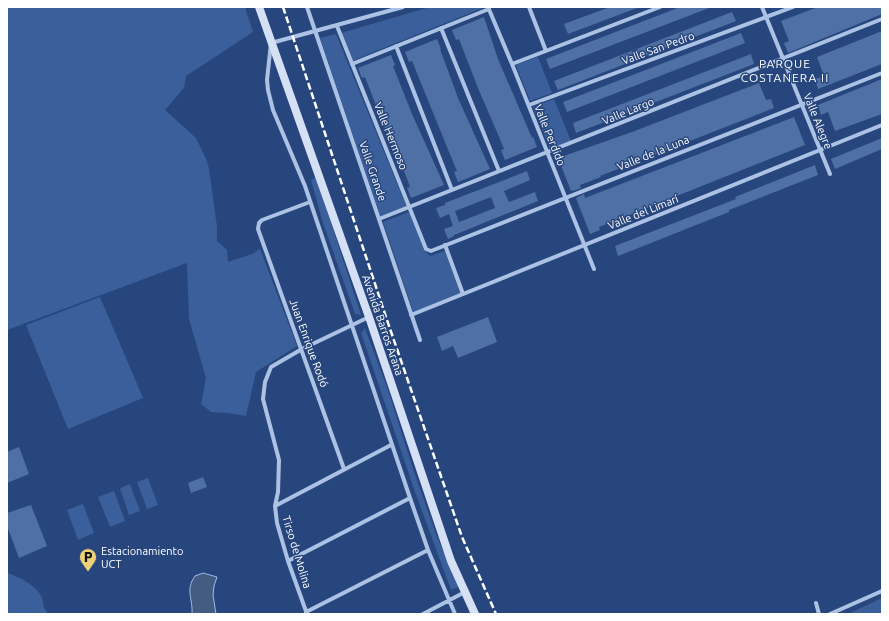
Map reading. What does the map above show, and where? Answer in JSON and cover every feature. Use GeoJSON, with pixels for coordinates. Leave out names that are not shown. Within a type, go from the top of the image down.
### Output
{"type":"FeatureCollection","features":[{"type":"Feature","properties":{"kind":"main road","name":"Avenida Barros Arana"},"geometry":{"type":"LineString","coordinates":[[259,7],[369,317],[451,561],[476,614]]}},
{"type":"Feature","properties":{"kind":"street","name":"Valle Grande"},"geometry":{"type":"LineString","coordinates":[[308,7],[420,340]]}},
{"type":"Feature","properties":{"kind":"street"},"geometry":{"type":"LineString","coordinates":[[271,43],[403,7]]}},
{"type":"Feature","properties":{"kind":"street"},"geometry":{"type":"LineString","coordinates":[[529,7],[546,51]]}},
{"type":"Feature","properties":{"kind":"street"},"geometry":{"type":"LineString","coordinates":[[512,64],[660,7]]}},
{"type":"Feature","properties":{"kind":"street","name":"Valle Alegre"},"geometry":{"type":"LineString","coordinates":[[762,7],[830,174]]}},
{"type":"Feature","properties":{"kind":"street","name":"Valle San Pedro"},"geometry":{"type":"LineString","coordinates":[[529,105],[793,7]]}},
{"type":"Feature","properties":{"kind":"street"},"geometry":{"type":"LineString","coordinates":[[352,64],[488,8]]}},
{"type":"Feature","properties":{"kind":"street","name":"Valle Perdido"},"geometry":{"type":"LineString","coordinates":[[488,8],[529,105],[594,269]]}},
{"type":"Feature","properties":{"kind":"street","name":"Valle Largo"},"geometry":{"type":"LineString","coordinates":[[379,218],[410,207],[882,18]]}},
{"type":"Feature","properties":{"kind":"street","name":"Valle Hermoso"},"geometry":{"type":"LineString","coordinates":[[337,26],[426,249],[431,251]]}},
{"type":"Feature","properties":{"kind":"street"},"geometry":{"type":"LineString","coordinates":[[441,28],[499,171]]}},
{"type":"Feature","properties":{"kind":"street","name":"Avenida Barros Arana"},"geometry":{"type":"LineString","coordinates":[[271,43],[267,80],[270,100],[285,140],[299,170],[391,445],[428,550],[449,601],[456,614]]}},
{"type":"Feature","properties":{"kind":"street"},"geometry":{"type":"LineString","coordinates":[[396,46],[452,190]]}},
{"type":"Feature","properties":{"kind":"street","name":"Valle de la Luna"},"geometry":{"type":"LineString","coordinates":[[431,251],[882,73]]}},
{"type":"Feature","properties":{"kind":"street","name":"Valle del Limarí"},"geometry":{"type":"LineString","coordinates":[[412,315],[882,125]]}},
{"type":"Feature","properties":{"kind":"street","name":"Juan Enrique Rodó"},"geometry":{"type":"LineString","coordinates":[[310,202],[262,220],[259,223],[258,229],[344,470]]}},
{"type":"Feature","properties":{"kind":"street"},"geometry":{"type":"LineString","coordinates":[[445,245],[464,294]]}},
{"type":"Feature","properties":{"kind":"street","name":"Tirso de Molina"},"geometry":{"type":"LineString","coordinates":[[307,613],[288,561],[277,523],[275,506],[278,492],[279,460],[263,399],[264,390],[271,367],[302,349],[369,317]]}},
{"type":"Feature","properties":{"kind":"street"},"geometry":{"type":"LineString","coordinates":[[275,506],[391,445]]}},
{"type":"Feature","properties":{"kind":"street"},"geometry":{"type":"LineString","coordinates":[[288,561],[410,498]]}},
{"type":"Feature","properties":{"kind":"street"},"geometry":{"type":"LineString","coordinates":[[307,613],[428,550]]}},
{"type":"Feature","properties":{"kind":"street"},"geometry":{"type":"LineString","coordinates":[[830,614],[882,591]]}},
{"type":"Feature","properties":{"kind":"street"},"geometry":{"type":"LineString","coordinates":[[423,614],[465,592]]}},
{"type":"Feature","properties":{"kind":"street"},"geometry":{"type":"LineString","coordinates":[[816,604],[819,614]]}},
{"type":"Feature","properties":{"kind":"shaded area"},"geometry":{"type":"Polygon","coordinates":[[[7,7],[245,7],[253,32],[186,76],[184,88],[165,110],[196,138],[207,161],[217,227],[217,241],[227,250],[228,262],[255,253],[260,249],[297,346],[256,372],[246,416],[211,412],[201,404],[206,378],[189,319],[187,263],[7,330],[7,7]]]}},
{"type":"Feature","properties":{"kind":"shaded area"},"geometry":{"type":"Polygon","coordinates":[[[430,7],[485,7],[352,61],[341,33],[430,7]]]}},
{"type":"Feature","properties":{"kind":"shaded area"},"geometry":{"type":"Polygon","coordinates":[[[336,34],[407,208],[381,218],[320,38],[336,34]]]}},
{"type":"Feature","properties":{"kind":"shaded area"},"geometry":{"type":"Polygon","coordinates":[[[538,57],[552,93],[530,101],[516,65],[538,57]]]}},
{"type":"Feature","properties":{"kind":"shaded area"},"geometry":{"type":"Polygon","coordinates":[[[554,99],[571,141],[550,149],[533,107],[554,99]]]}},
{"type":"Feature","properties":{"kind":"shaded area"},"geometry":{"type":"Polygon","coordinates":[[[316,177],[361,315],[355,314],[322,220],[311,180],[316,177]]]}},
{"type":"Feature","properties":{"kind":"shaded area"},"geometry":{"type":"Polygon","coordinates":[[[409,212],[424,250],[430,256],[445,251],[462,296],[414,314],[383,222],[409,212]]]}},
{"type":"Feature","properties":{"kind":"shaded area"},"geometry":{"type":"Polygon","coordinates":[[[100,297],[143,398],[68,429],[26,325],[100,297]]]}},
{"type":"Feature","properties":{"kind":"shaded area"},"geometry":{"type":"Polygon","coordinates":[[[365,328],[388,390],[412,466],[437,537],[459,587],[451,590],[414,489],[361,333],[365,328]]]}},
{"type":"Feature","properties":{"kind":"shaded area"},"geometry":{"type":"Polygon","coordinates":[[[148,478],[158,505],[147,509],[137,482],[148,478]]]}},
{"type":"Feature","properties":{"kind":"shaded area"},"geometry":{"type":"Polygon","coordinates":[[[130,484],[140,511],[129,515],[120,488],[130,484]]]}},
{"type":"Feature","properties":{"kind":"shaded area"},"geometry":{"type":"Polygon","coordinates":[[[114,491],[125,521],[110,527],[98,497],[114,491]]]}},
{"type":"Feature","properties":{"kind":"shaded area"},"geometry":{"type":"Polygon","coordinates":[[[83,504],[94,533],[78,540],[67,510],[83,504]]]}},
{"type":"Feature","properties":{"kind":"shaded area"},"geometry":{"type":"Polygon","coordinates":[[[7,573],[25,581],[37,590],[45,609],[49,614],[7,614],[7,573]]]}},
{"type":"Feature","properties":{"kind":"shaded area"},"geometry":{"type":"Polygon","coordinates":[[[203,573],[217,577],[213,595],[216,614],[192,614],[190,586],[195,576],[203,573]]]}},
{"type":"Feature","properties":{"kind":"shaded area"},"geometry":{"type":"Polygon","coordinates":[[[882,598],[882,614],[848,614],[882,598]]]}},
{"type":"Feature","properties":{"kind":"building"},"geometry":{"type":"Polygon","coordinates":[[[610,7],[637,8],[568,34],[564,24],[610,7]]]}},
{"type":"Feature","properties":{"kind":"building"},"geometry":{"type":"Polygon","coordinates":[[[680,7],[709,8],[550,69],[546,59],[680,7]]]}},
{"type":"Feature","properties":{"kind":"building"},"geometry":{"type":"Polygon","coordinates":[[[818,7],[882,7],[882,14],[788,53],[784,43],[789,41],[781,21],[818,7]]]}},
{"type":"Feature","properties":{"kind":"building"},"geometry":{"type":"Polygon","coordinates":[[[732,12],[736,21],[558,90],[554,81],[732,12]]]}},
{"type":"Feature","properties":{"kind":"building"},"geometry":{"type":"Polygon","coordinates":[[[484,17],[498,59],[537,147],[505,160],[501,150],[504,149],[459,39],[456,40],[452,30],[484,17]]]}},
{"type":"Feature","properties":{"kind":"building"},"geometry":{"type":"Polygon","coordinates":[[[882,31],[882,64],[818,89],[815,79],[824,76],[817,57],[882,31]]]}},
{"type":"Feature","properties":{"kind":"building"},"geometry":{"type":"Polygon","coordinates":[[[741,33],[745,43],[567,112],[563,102],[741,33]]]}},
{"type":"Feature","properties":{"kind":"building"},"geometry":{"type":"Polygon","coordinates":[[[437,39],[458,98],[490,169],[458,182],[454,172],[457,171],[412,61],[409,62],[405,52],[437,39]]]}},
{"type":"Feature","properties":{"kind":"building"},"geometry":{"type":"Polygon","coordinates":[[[751,54],[754,64],[576,133],[573,123],[751,54]]]}},
{"type":"Feature","properties":{"kind":"building"},"geometry":{"type":"Polygon","coordinates":[[[391,55],[395,65],[393,66],[412,114],[444,185],[411,198],[407,188],[410,187],[401,163],[386,131],[365,77],[362,78],[358,68],[391,55]]]}},
{"type":"Feature","properties":{"kind":"building"},"geometry":{"type":"Polygon","coordinates":[[[882,79],[882,114],[835,131],[828,112],[821,115],[818,105],[882,79]]]}},
{"type":"Feature","properties":{"kind":"building"},"geometry":{"type":"Polygon","coordinates":[[[759,83],[766,100],[771,99],[774,108],[600,176],[601,177],[580,185],[581,188],[571,191],[558,158],[632,132],[759,83]]]}},
{"type":"Feature","properties":{"kind":"building"},"geometry":{"type":"Polygon","coordinates":[[[794,117],[805,145],[599,227],[600,230],[590,234],[576,198],[584,194],[585,198],[794,117]]]}},
{"type":"Feature","properties":{"kind":"building"},"geometry":{"type":"Polygon","coordinates":[[[882,138],[882,149],[835,169],[831,159],[882,138]]]}},
{"type":"Feature","properties":{"kind":"building"},"geometry":{"type":"Polygon","coordinates":[[[815,165],[818,175],[618,256],[615,246],[736,199],[735,197],[815,165]]]}},
{"type":"Feature","properties":{"kind":"building"},"geometry":{"type":"Polygon","coordinates":[[[527,171],[530,180],[504,191],[509,202],[535,192],[538,201],[454,235],[448,239],[444,229],[453,226],[449,214],[440,218],[436,208],[445,205],[445,203],[527,171]],[[491,197],[455,211],[459,222],[495,208],[491,197]]]}},
{"type":"Feature","properties":{"kind":"building"},"geometry":{"type":"Polygon","coordinates":[[[488,317],[497,342],[458,358],[453,346],[442,351],[437,337],[488,317]]]}},
{"type":"Feature","properties":{"kind":"building"},"geometry":{"type":"Polygon","coordinates":[[[19,447],[29,474],[7,483],[7,452],[19,447]]]}},
{"type":"Feature","properties":{"kind":"building"},"geometry":{"type":"Polygon","coordinates":[[[203,477],[207,487],[191,493],[188,483],[203,477]]]}},
{"type":"Feature","properties":{"kind":"building"},"geometry":{"type":"Polygon","coordinates":[[[31,505],[47,546],[19,558],[7,526],[7,513],[31,505]]]}},
{"type":"Feature","properties":{"kind":"railway"},"geometry":{"type":"LineString","coordinates":[[283,7],[388,323],[462,537],[496,614]]}},
{"type":"Feature","properties":{"kind":"place","name":"Estacionamiento UCT"},"geometry":{"type":"Point","coordinates":[88,572]}},
{"type":"Feature","properties":{"kind":"district","name":"PARQUE COSTANERA II"},"geometry":{"type":"Point","coordinates":[785,71]}}]}
